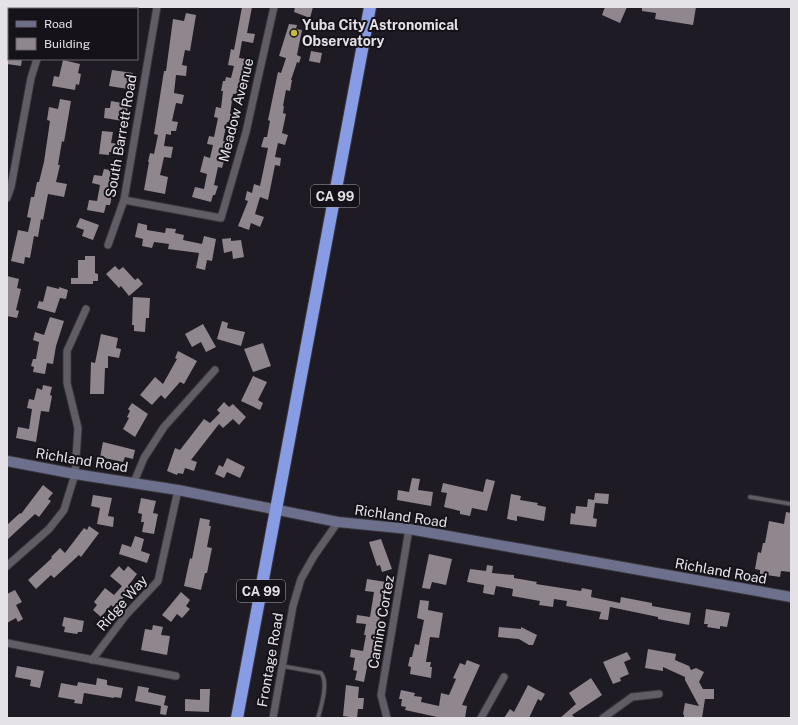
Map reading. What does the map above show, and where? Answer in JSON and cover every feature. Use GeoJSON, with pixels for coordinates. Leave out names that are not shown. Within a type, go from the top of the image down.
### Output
{"type":"FeatureCollection","features":[{"type":"Feature","properties":{"kind":"highway","name":"CA 99"},"geometry":{"type":"LineString","coordinates":[[237,718],[370,7]]}},
{"type":"Feature","properties":{"kind":"street","name":"South Barrett Road"},"geometry":{"type":"LineString","coordinates":[[108,245],[124,200],[157,7]]}},
{"type":"Feature","properties":{"kind":"street","name":"Meadow Avenue"},"geometry":{"type":"LineString","coordinates":[[124,200],[221,218],[246,132],[274,7]]}},
{"type":"Feature","properties":{"kind":"street"},"geometry":{"type":"LineString","coordinates":[[7,198],[11,187],[31,78],[38,60]]}},
{"type":"Feature","properties":{"kind":"street"},"geometry":{"type":"LineString","coordinates":[[7,566],[49,529],[64,510],[75,474],[78,428],[67,383],[68,351],[86,309]]}},
{"type":"Feature","properties":{"kind":"street"},"geometry":{"type":"LineString","coordinates":[[134,482],[144,458],[164,426],[215,370]]}},
{"type":"Feature","properties":{"kind":"street","name":"Richland Road"},"geometry":{"type":"LineString","coordinates":[[7,462],[75,474],[134,482],[338,522],[409,529],[791,597]]}},
{"type":"Feature","properties":{"kind":"street","name":"Ridge Way"},"geometry":{"type":"LineString","coordinates":[[92,660],[126,615],[158,580],[178,490]]}},
{"type":"Feature","properties":{"kind":"street","name":"Frontage Road"},"geometry":{"type":"LineString","coordinates":[[273,718],[293,606],[301,579],[314,556],[338,522]]}},
{"type":"Feature","properties":{"kind":"street","name":"Camino Cortez"},"geometry":{"type":"LineString","coordinates":[[387,718],[381,695],[409,529]]}},
{"type":"Feature","properties":{"kind":"street"},"geometry":{"type":"LineString","coordinates":[[7,643],[176,676]]}},
{"type":"Feature","properties":{"kind":"street"},"geometry":{"type":"LineString","coordinates":[[481,718],[504,677]]}},
{"type":"Feature","properties":{"kind":"street"},"geometry":{"type":"LineString","coordinates":[[603,718],[632,697],[659,694]]}},
{"type":"Feature","properties":{"kind":"lane"},"geometry":{"type":"LineString","coordinates":[[750,497],[791,504]]}},
{"type":"Feature","properties":{"kind":"lane"},"geometry":{"type":"LineString","coordinates":[[282,666],[321,673],[324,676],[325,683],[318,718]]}},
{"type":"Feature","properties":{"kind":"building"},"geometry":{"type":"Polygon","coordinates":[[[242,7],[252,7],[247,33],[255,34],[253,43],[242,41],[239,58],[253,60],[251,72],[246,71],[243,86],[239,86],[238,94],[233,94],[230,114],[237,115],[236,123],[227,122],[223,141],[232,143],[230,151],[227,151],[222,168],[218,167],[214,185],[218,186],[211,202],[192,197],[195,187],[204,189],[207,174],[200,172],[204,156],[210,158],[213,145],[207,144],[209,136],[214,137],[218,118],[214,117],[216,107],[221,108],[223,91],[221,91],[223,81],[225,81],[226,77],[231,78],[234,66],[228,65],[231,49],[234,50],[242,7]]]}},
{"type":"Feature","properties":{"kind":"building"},"geometry":{"type":"Polygon","coordinates":[[[295,7],[313,7],[310,18],[294,12],[295,7]]]}},
{"type":"Feature","properties":{"kind":"building"},"geometry":{"type":"Polygon","coordinates":[[[605,7],[627,7],[620,23],[602,15],[605,7]]]}},
{"type":"Feature","properties":{"kind":"building"},"geometry":{"type":"Polygon","coordinates":[[[642,7],[696,7],[693,25],[655,19],[656,13],[642,11],[642,7]]]}},
{"type":"Feature","properties":{"kind":"building"},"geometry":{"type":"Polygon","coordinates":[[[186,13],[196,15],[190,51],[185,50],[182,65],[187,66],[186,76],[176,75],[174,93],[184,95],[182,104],[176,103],[172,121],[178,122],[176,131],[171,131],[171,135],[166,134],[164,146],[173,147],[171,158],[164,157],[160,175],[168,177],[165,194],[144,190],[150,153],[154,154],[158,135],[154,134],[164,71],[166,71],[173,19],[184,21],[186,13]]]}},
{"type":"Feature","properties":{"kind":"building"},"geometry":{"type":"Polygon","coordinates":[[[289,24],[297,25],[296,29],[302,30],[297,55],[301,57],[299,63],[297,62],[291,80],[290,91],[286,90],[283,106],[283,113],[286,114],[282,133],[288,135],[285,145],[278,143],[275,157],[281,158],[280,166],[275,165],[268,200],[260,197],[255,214],[264,217],[260,227],[251,223],[249,230],[238,226],[248,201],[245,200],[247,191],[252,193],[254,184],[260,186],[268,148],[261,147],[264,137],[267,137],[270,121],[268,120],[278,72],[281,73],[286,58],[279,56],[289,24]]]}},
{"type":"Feature","properties":{"kind":"building"},"geometry":{"type":"Polygon","coordinates":[[[311,51],[322,53],[320,63],[309,61],[311,51]]]}},
{"type":"Feature","properties":{"kind":"building"},"geometry":{"type":"Polygon","coordinates":[[[7,59],[22,60],[21,66],[7,64],[7,59]]]}},
{"type":"Feature","properties":{"kind":"building"},"geometry":{"type":"Polygon","coordinates":[[[63,60],[80,64],[78,73],[81,74],[79,85],[76,84],[75,90],[52,86],[54,76],[59,77],[63,60]]]}},
{"type":"Feature","properties":{"kind":"building"},"geometry":{"type":"Polygon","coordinates":[[[112,70],[133,73],[132,83],[129,83],[128,89],[109,86],[112,70]]]}},
{"type":"Feature","properties":{"kind":"building"},"geometry":{"type":"Polygon","coordinates":[[[60,99],[71,101],[64,142],[62,141],[58,165],[60,165],[56,182],[67,184],[64,197],[48,194],[43,220],[41,219],[38,237],[34,236],[30,258],[25,257],[24,264],[11,261],[18,230],[28,232],[31,218],[27,217],[31,197],[34,197],[37,182],[39,182],[44,162],[50,121],[47,120],[49,107],[58,109],[60,99]]]}},
{"type":"Feature","properties":{"kind":"building"},"geometry":{"type":"Polygon","coordinates":[[[111,101],[128,104],[127,114],[124,114],[123,121],[104,118],[105,108],[110,108],[111,101]]]}},
{"type":"Feature","properties":{"kind":"building"},"geometry":{"type":"Polygon","coordinates":[[[102,131],[113,132],[111,143],[120,144],[118,153],[109,152],[109,155],[99,154],[102,131]]]}},
{"type":"Feature","properties":{"kind":"building"},"geometry":{"type":"Polygon","coordinates":[[[104,169],[116,171],[114,180],[112,180],[109,195],[112,196],[110,205],[106,205],[104,213],[87,210],[89,200],[97,201],[100,185],[92,183],[94,175],[102,176],[104,169]]]}},
{"type":"Feature","properties":{"kind":"building"},"geometry":{"type":"Polygon","coordinates":[[[80,218],[99,225],[93,240],[82,236],[84,230],[76,227],[80,218]]]}},
{"type":"Feature","properties":{"kind":"building"},"geometry":{"type":"Polygon","coordinates":[[[138,223],[147,225],[147,230],[165,233],[166,228],[176,229],[175,233],[184,235],[183,240],[202,244],[204,236],[216,239],[212,261],[207,260],[205,270],[196,268],[199,253],[168,249],[169,244],[154,242],[152,248],[142,246],[143,239],[135,237],[138,223]]]}},
{"type":"Feature","properties":{"kind":"building"},"geometry":{"type":"Polygon","coordinates":[[[231,238],[231,241],[241,240],[244,257],[233,259],[232,251],[224,253],[222,239],[231,238]]]}},
{"type":"Feature","properties":{"kind":"building"},"geometry":{"type":"Polygon","coordinates":[[[85,256],[95,256],[95,273],[98,274],[98,281],[93,281],[93,284],[71,284],[71,278],[78,278],[78,260],[85,260],[85,256]]]}},
{"type":"Feature","properties":{"kind":"building"},"geometry":{"type":"Polygon","coordinates":[[[115,266],[119,270],[123,267],[135,280],[138,278],[143,284],[129,296],[121,286],[119,288],[106,274],[115,266]]]}},
{"type":"Feature","properties":{"kind":"building"},"geometry":{"type":"Polygon","coordinates":[[[7,276],[19,279],[17,288],[21,289],[16,310],[19,311],[17,318],[7,316],[7,276]]]}},
{"type":"Feature","properties":{"kind":"building"},"geometry":{"type":"Polygon","coordinates":[[[47,286],[59,289],[59,287],[68,290],[66,299],[60,298],[55,313],[37,308],[39,301],[43,302],[47,286]]]}},
{"type":"Feature","properties":{"kind":"building"},"geometry":{"type":"Polygon","coordinates":[[[133,297],[150,298],[149,318],[146,318],[145,332],[134,331],[134,325],[132,325],[133,297]]]}},
{"type":"Feature","properties":{"kind":"building"},"geometry":{"type":"Polygon","coordinates":[[[50,317],[64,321],[56,346],[53,364],[47,363],[45,374],[33,372],[34,367],[31,366],[33,359],[36,359],[39,342],[33,340],[35,332],[44,335],[50,317]]]}},
{"type":"Feature","properties":{"kind":"building"},"geometry":{"type":"Polygon","coordinates":[[[222,321],[228,323],[227,328],[245,332],[241,346],[217,339],[222,321]]]}},
{"type":"Feature","properties":{"kind":"building"},"geometry":{"type":"Polygon","coordinates":[[[203,324],[216,347],[206,352],[201,342],[192,347],[185,334],[203,324]]]}},
{"type":"Feature","properties":{"kind":"building"},"geometry":{"type":"Polygon","coordinates":[[[101,334],[118,338],[116,348],[121,349],[119,358],[108,356],[108,368],[105,368],[104,394],[90,394],[91,362],[95,363],[101,334]]]}},
{"type":"Feature","properties":{"kind":"building"},"geometry":{"type":"Polygon","coordinates":[[[263,343],[271,366],[253,372],[244,349],[263,343]]]}},
{"type":"Feature","properties":{"kind":"building"},"geometry":{"type":"Polygon","coordinates":[[[178,351],[197,361],[184,384],[180,382],[165,399],[161,395],[152,405],[140,395],[155,377],[163,384],[177,359],[175,358],[178,351]]]}},
{"type":"Feature","properties":{"kind":"building"},"geometry":{"type":"Polygon","coordinates":[[[253,376],[267,382],[258,400],[263,403],[260,410],[241,401],[253,376]]]}},
{"type":"Feature","properties":{"kind":"building"},"geometry":{"type":"Polygon","coordinates":[[[43,385],[52,387],[50,395],[52,396],[49,412],[41,411],[36,442],[16,438],[18,427],[29,429],[32,409],[27,408],[29,399],[34,400],[37,388],[42,390],[43,385]]]}},
{"type":"Feature","properties":{"kind":"building"},"geometry":{"type":"Polygon","coordinates":[[[224,402],[229,407],[233,404],[246,417],[239,425],[233,419],[223,428],[219,424],[191,460],[197,462],[194,471],[185,468],[183,474],[178,473],[177,475],[167,471],[175,448],[180,450],[204,419],[210,423],[220,413],[217,410],[224,402]]]}},
{"type":"Feature","properties":{"kind":"building"},"geometry":{"type":"Polygon","coordinates":[[[132,403],[148,414],[135,437],[123,429],[129,418],[127,417],[130,411],[128,409],[132,403]]]}},
{"type":"Feature","properties":{"kind":"building"},"geometry":{"type":"Polygon","coordinates":[[[103,442],[135,450],[133,459],[125,457],[123,462],[100,457],[103,442]]]}},
{"type":"Feature","properties":{"kind":"building"},"geometry":{"type":"Polygon","coordinates":[[[227,458],[245,467],[240,478],[227,472],[224,478],[215,474],[219,465],[223,467],[227,458]]]}},
{"type":"Feature","properties":{"kind":"building"},"geometry":{"type":"Polygon","coordinates":[[[412,478],[420,479],[418,490],[433,492],[431,506],[397,500],[398,490],[409,492],[412,478]]]}},
{"type":"Feature","properties":{"kind":"building"},"geometry":{"type":"Polygon","coordinates":[[[486,479],[495,481],[487,511],[472,508],[470,516],[460,514],[460,511],[444,507],[447,493],[441,492],[443,483],[483,492],[486,479]]]}},
{"type":"Feature","properties":{"kind":"building"},"geometry":{"type":"Polygon","coordinates":[[[43,485],[53,493],[48,499],[51,501],[39,517],[35,514],[7,540],[7,525],[20,513],[21,514],[43,485]]]}},
{"type":"Feature","properties":{"kind":"building"},"geometry":{"type":"Polygon","coordinates":[[[595,493],[609,494],[608,504],[595,503],[593,518],[597,519],[596,527],[570,524],[571,513],[575,514],[576,506],[587,507],[588,499],[594,500],[595,493]]]}},
{"type":"Feature","properties":{"kind":"building"},"geometry":{"type":"Polygon","coordinates":[[[511,494],[521,496],[520,500],[538,503],[537,505],[546,507],[544,521],[517,516],[517,521],[507,519],[511,494]]]}},
{"type":"Feature","properties":{"kind":"building"},"geometry":{"type":"Polygon","coordinates":[[[93,495],[112,498],[108,516],[114,517],[113,527],[97,524],[100,508],[91,506],[93,495]]]}},
{"type":"Feature","properties":{"kind":"building"},"geometry":{"type":"Polygon","coordinates":[[[141,498],[156,501],[153,513],[158,514],[154,534],[142,532],[144,522],[141,522],[142,514],[138,513],[141,498]]]}},
{"type":"Feature","properties":{"kind":"building"},"geometry":{"type":"Polygon","coordinates":[[[786,512],[791,513],[791,572],[781,571],[780,577],[760,574],[760,570],[755,569],[758,552],[761,553],[763,543],[765,543],[769,521],[784,524],[786,512]]]}},
{"type":"Feature","properties":{"kind":"building"},"geometry":{"type":"Polygon","coordinates":[[[200,518],[210,520],[209,526],[211,526],[207,547],[212,548],[207,573],[205,573],[201,590],[184,586],[190,558],[192,559],[200,518]]]}},
{"type":"Feature","properties":{"kind":"building"},"geometry":{"type":"Polygon","coordinates":[[[89,526],[99,533],[81,557],[79,555],[54,578],[51,575],[36,589],[28,580],[52,558],[51,557],[60,548],[65,553],[84,528],[87,530],[89,526]]]}},
{"type":"Feature","properties":{"kind":"building"},"geometry":{"type":"Polygon","coordinates":[[[135,536],[144,539],[141,551],[150,554],[147,563],[119,554],[122,544],[131,547],[135,536]]]}},
{"type":"Feature","properties":{"kind":"building"},"geometry":{"type":"Polygon","coordinates":[[[381,539],[392,569],[382,572],[380,565],[377,566],[369,542],[381,539]]]}},
{"type":"Feature","properties":{"kind":"building"},"geometry":{"type":"Polygon","coordinates":[[[429,554],[452,559],[446,585],[432,582],[430,589],[422,588],[429,554]]]}},
{"type":"Feature","properties":{"kind":"building"},"geometry":{"type":"Polygon","coordinates":[[[487,565],[493,566],[492,573],[514,575],[514,578],[537,582],[536,584],[581,591],[582,588],[592,590],[591,597],[620,603],[621,597],[652,603],[652,606],[691,613],[689,625],[610,607],[608,620],[599,619],[601,612],[566,606],[567,601],[554,599],[553,607],[539,605],[540,601],[512,596],[513,589],[496,586],[494,595],[483,593],[484,585],[467,582],[470,569],[486,571],[487,565]]]}},
{"type":"Feature","properties":{"kind":"building"},"geometry":{"type":"Polygon","coordinates":[[[119,566],[124,571],[128,566],[137,574],[128,586],[131,588],[126,595],[114,608],[111,605],[101,617],[93,610],[97,605],[94,602],[105,588],[114,595],[122,586],[110,576],[119,566]]]}},
{"type":"Feature","properties":{"kind":"building"},"geometry":{"type":"Polygon","coordinates":[[[367,579],[386,582],[375,646],[371,662],[368,662],[364,682],[355,680],[357,671],[353,670],[355,658],[350,657],[351,649],[363,651],[366,635],[364,635],[366,624],[356,623],[357,615],[370,617],[374,592],[365,591],[367,579]]]}},
{"type":"Feature","properties":{"kind":"building"},"geometry":{"type":"Polygon","coordinates":[[[15,590],[22,602],[16,605],[23,619],[18,622],[16,618],[7,623],[7,594],[15,590]]]}},
{"type":"Feature","properties":{"kind":"building"},"geometry":{"type":"Polygon","coordinates":[[[181,592],[190,600],[186,606],[190,609],[182,618],[177,614],[171,622],[162,615],[181,592]]]}},
{"type":"Feature","properties":{"kind":"building"},"geometry":{"type":"Polygon","coordinates":[[[420,600],[429,601],[428,610],[443,613],[439,638],[430,637],[426,662],[431,662],[431,678],[410,674],[411,667],[408,666],[415,644],[419,645],[424,620],[417,618],[420,600]]]}},
{"type":"Feature","properties":{"kind":"building"},"geometry":{"type":"Polygon","coordinates":[[[706,609],[730,613],[727,627],[720,626],[720,629],[707,627],[708,624],[704,624],[706,609]]]}},
{"type":"Feature","properties":{"kind":"building"},"geometry":{"type":"Polygon","coordinates":[[[64,617],[84,621],[82,632],[78,632],[77,634],[64,632],[65,627],[62,626],[64,617]]]}},
{"type":"Feature","properties":{"kind":"building"},"geometry":{"type":"Polygon","coordinates":[[[153,625],[163,627],[161,635],[170,636],[167,655],[141,650],[145,629],[152,630],[153,625]]]}},
{"type":"Feature","properties":{"kind":"building"},"geometry":{"type":"Polygon","coordinates":[[[499,627],[521,629],[521,627],[537,635],[533,645],[529,645],[519,639],[498,637],[499,627]]]}},
{"type":"Feature","properties":{"kind":"building"},"geometry":{"type":"Polygon","coordinates":[[[648,649],[676,654],[675,660],[689,666],[691,670],[696,668],[704,672],[699,682],[703,689],[714,689],[714,699],[705,699],[702,718],[684,718],[683,714],[685,703],[699,706],[685,680],[685,677],[663,667],[663,671],[645,668],[648,649]]]}},
{"type":"Feature","properties":{"kind":"building"},"geometry":{"type":"Polygon","coordinates":[[[627,652],[631,659],[624,662],[629,674],[620,678],[621,681],[613,684],[603,662],[627,652]]]}},
{"type":"Feature","properties":{"kind":"building"},"geometry":{"type":"Polygon","coordinates":[[[467,660],[480,665],[462,705],[467,706],[465,718],[437,717],[405,710],[406,707],[401,706],[402,699],[399,699],[401,690],[415,693],[414,696],[422,697],[421,702],[439,706],[441,693],[449,695],[456,679],[453,678],[460,663],[465,665],[467,660]]]}},
{"type":"Feature","properties":{"kind":"building"},"geometry":{"type":"Polygon","coordinates":[[[17,666],[44,671],[40,688],[30,686],[31,680],[15,677],[17,666]]]}},
{"type":"Feature","properties":{"kind":"building"},"geometry":{"type":"Polygon","coordinates":[[[97,678],[107,680],[107,685],[123,688],[121,698],[84,693],[82,704],[74,703],[75,700],[58,697],[61,683],[77,686],[78,682],[96,685],[97,678]]]}},
{"type":"Feature","properties":{"kind":"building"},"geometry":{"type":"Polygon","coordinates":[[[591,678],[602,695],[572,715],[575,718],[560,718],[576,704],[569,693],[591,678]]]}},
{"type":"Feature","properties":{"kind":"building"},"geometry":{"type":"Polygon","coordinates":[[[346,685],[359,687],[358,698],[364,698],[363,709],[358,709],[357,718],[343,716],[346,685]]]}},
{"type":"Feature","properties":{"kind":"building"},"geometry":{"type":"Polygon","coordinates":[[[528,685],[545,694],[541,701],[538,699],[529,718],[504,718],[510,709],[514,712],[528,685]]]}},
{"type":"Feature","properties":{"kind":"building"},"geometry":{"type":"Polygon","coordinates":[[[138,686],[149,688],[148,692],[166,696],[164,705],[168,706],[166,715],[160,714],[161,706],[135,701],[138,686]]]}},
{"type":"Feature","properties":{"kind":"building"},"geometry":{"type":"Polygon","coordinates":[[[200,689],[210,689],[209,712],[185,711],[185,699],[200,700],[200,689]]]}},
{"type":"Feature","properties":{"kind":"place","name":"Yuba City Astronomical Observatory"},"geometry":{"type":"Point","coordinates":[294,33]}}]}
